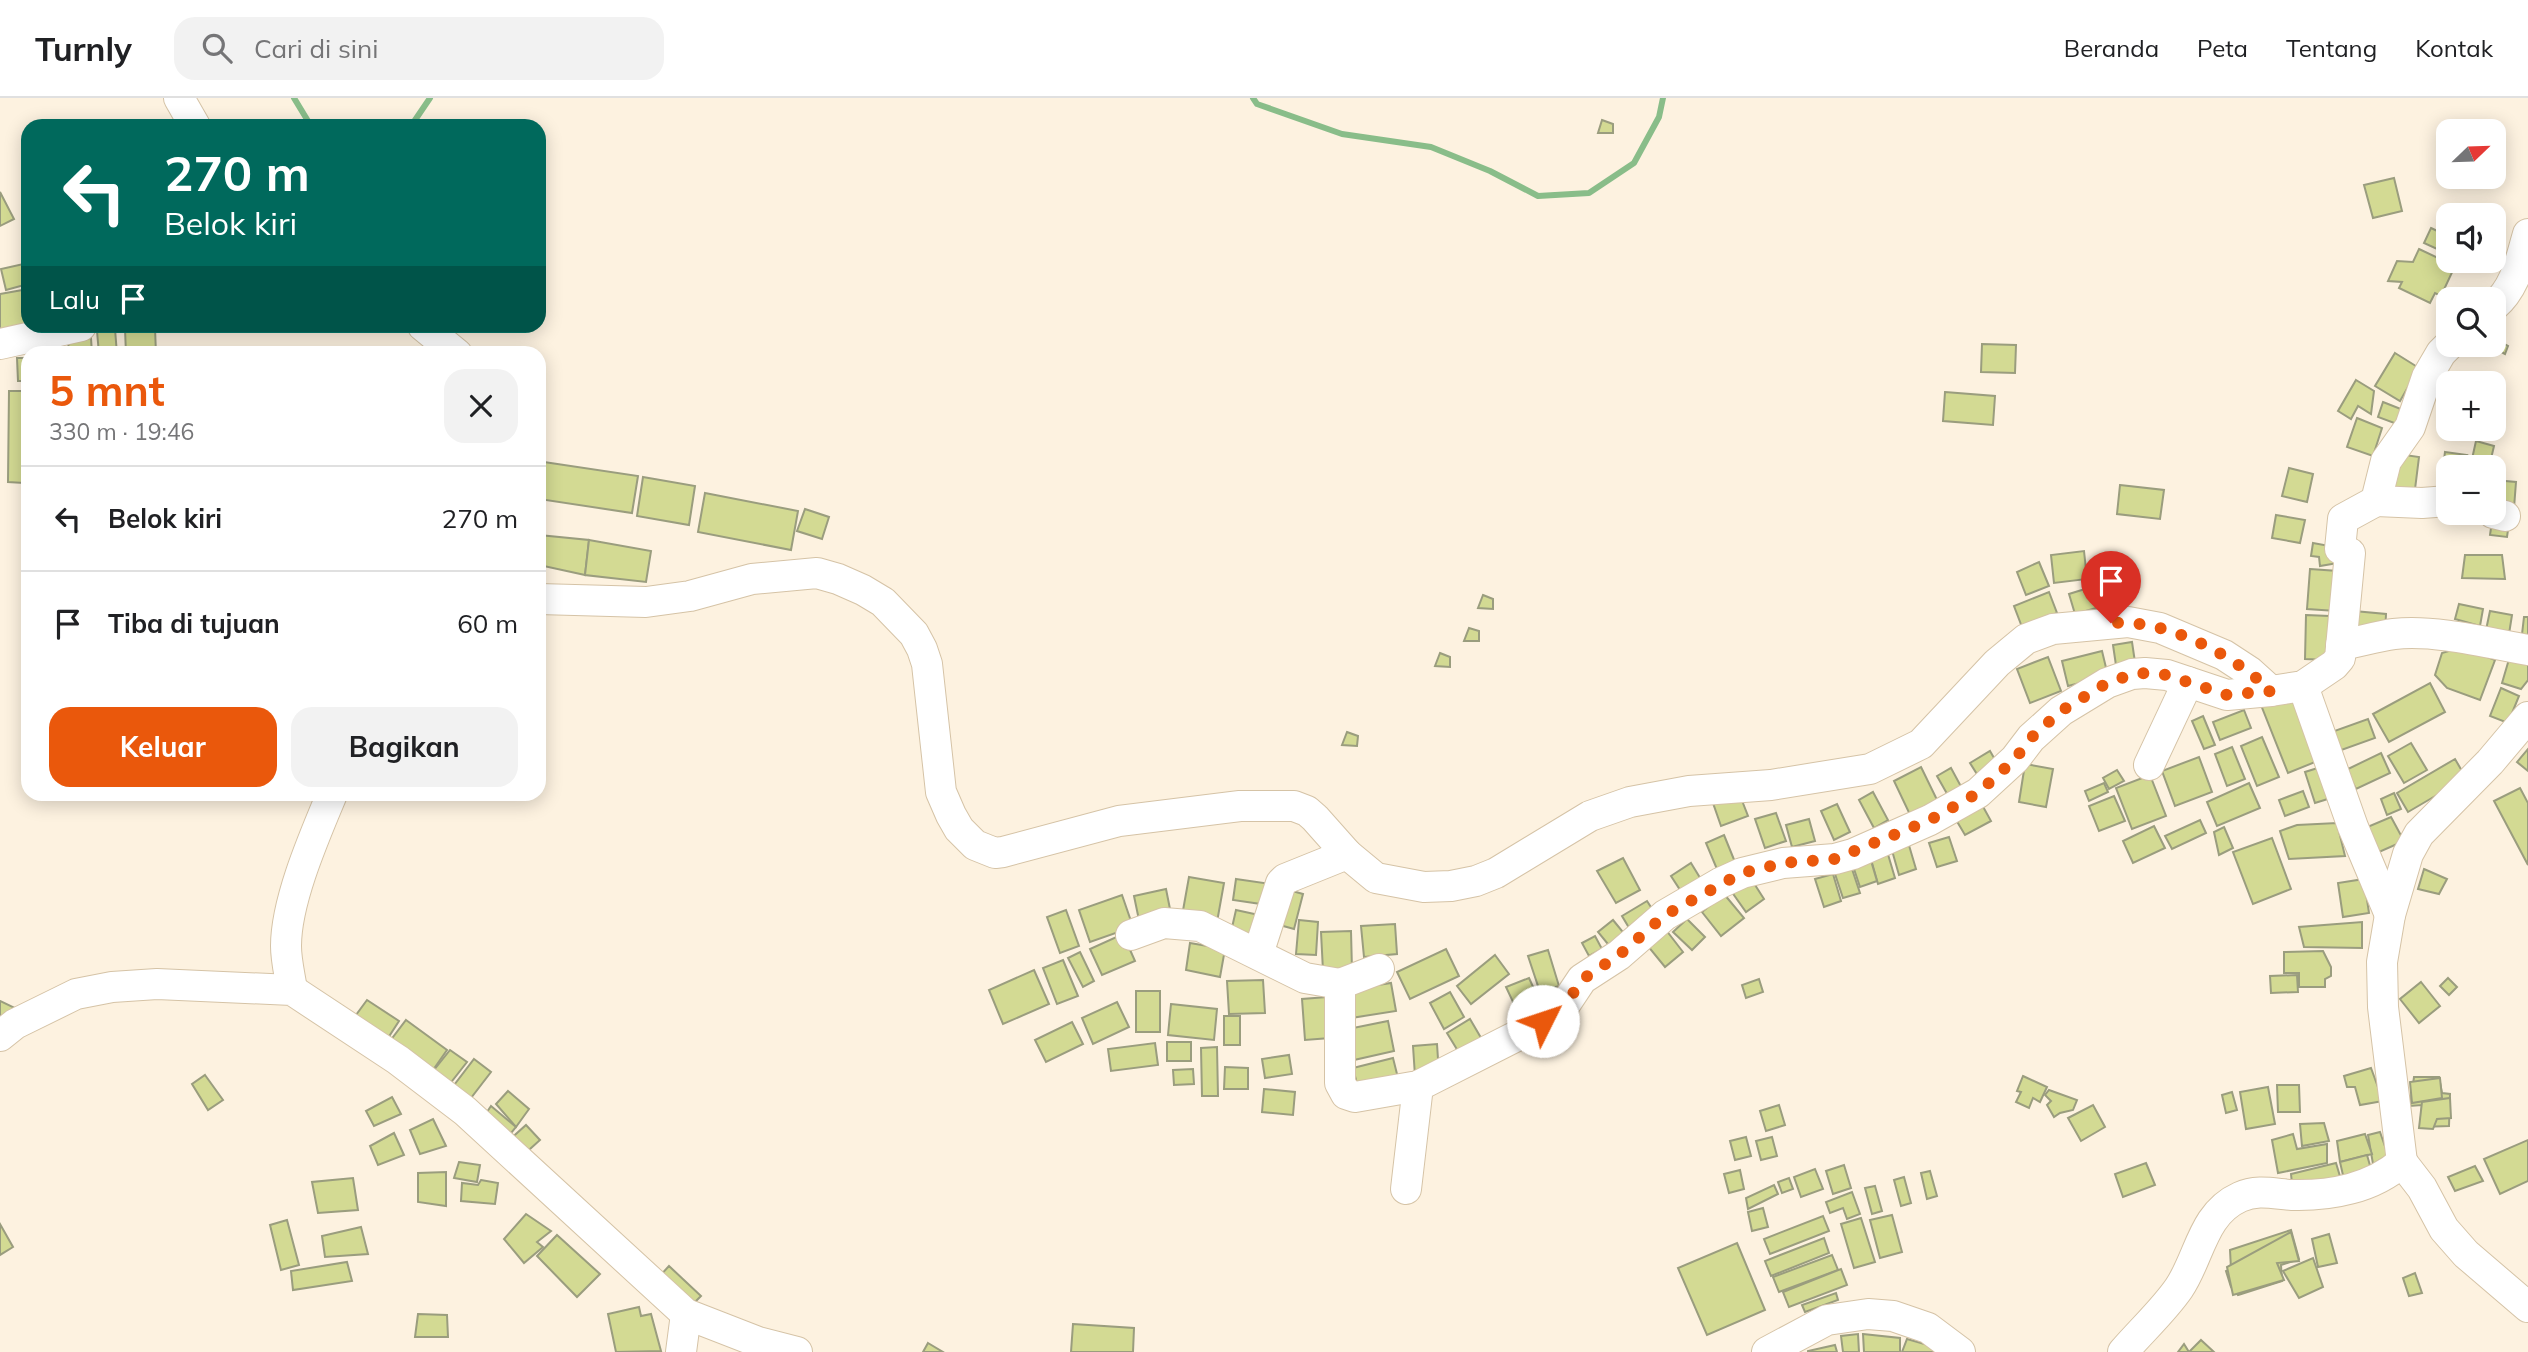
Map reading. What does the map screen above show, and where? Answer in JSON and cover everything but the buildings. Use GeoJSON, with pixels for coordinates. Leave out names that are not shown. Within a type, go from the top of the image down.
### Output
{"type":"FeatureCollection","features":[{"type":"Feature","properties":{"kind":"street"},"geometry":{"type":"LineString","coordinates":[[179,98],[191,119]]}},
{"type":"Feature","properties":{"kind":"street"},"geometry":{"type":"LineString","coordinates":[[2506,294],[2514,281],[2528,234]]}},
{"type":"Feature","properties":{"kind":"street"},"geometry":{"type":"LineString","coordinates":[[0,344],[50,333]]}},
{"type":"Feature","properties":{"kind":"street"},"geometry":{"type":"LineString","coordinates":[[432,333],[447,346]]}},
{"type":"Feature","properties":{"kind":"street"},"geometry":{"type":"LineString","coordinates":[[2376,501],[2386,461],[2410,427],[2427,377],[2439,357]]}},
{"type":"Feature","properties":{"kind":"street"},"geometry":{"type":"LineString","coordinates":[[1340,984],[1340,1083],[1343,1090],[1355,1097],[1418,1086],[1558,1015],[1583,979],[1619,955],[1665,915],[1720,883],[1742,873],[1783,863],[1835,859],[1930,820],[1978,793],[2061,711],[2107,683],[2145,673],[2167,675],[2227,695],[2303,686],[2338,662],[2350,553],[2340,549],[2343,519],[2376,501],[2436,502]]}},
{"type":"Feature","properties":{"kind":"street"},"geometry":{"type":"LineString","coordinates":[[546,599],[646,602],[690,596],[752,579],[817,573],[838,579],[883,602],[914,634],[926,664],[941,792],[959,829],[981,848],[995,853],[1003,852],[1119,821],[1240,806],[1294,806],[1307,811],[1347,854],[1376,878],[1424,887],[1451,886],[1476,881],[1496,873],[1590,816],[1630,802],[1689,791],[1771,785],[1870,769],[1921,744],[2006,654],[2026,639],[2053,629],[2128,622],[2160,628],[2224,655],[2250,672],[2271,691]]}},
{"type":"Feature","properties":{"kind":"street"},"geometry":{"type":"LineString","coordinates":[[2341,645],[2406,634],[2466,639],[2528,650]]}},
{"type":"Feature","properties":{"kind":"street"},"geometry":{"type":"LineString","coordinates":[[2150,765],[2188,682]]}},
{"type":"Feature","properties":{"kind":"street"},"geometry":{"type":"LineString","coordinates":[[2303,686],[2353,827],[2390,915]]}},
{"type":"Feature","properties":{"kind":"street"},"geometry":{"type":"LineString","coordinates":[[2528,717],[2490,762],[2419,834],[2408,854],[2390,915],[2382,962],[2383,1007],[2402,1162],[2422,1188],[2444,1229],[2466,1254],[2528,1307]]}},
{"type":"Feature","properties":{"kind":"street"},"geometry":{"type":"LineString","coordinates":[[292,990],[286,946],[291,914],[304,862],[329,801]]}},
{"type":"Feature","properties":{"kind":"street"},"geometry":{"type":"LineString","coordinates":[[1258,954],[1281,883],[1347,854]]}},
{"type":"Feature","properties":{"kind":"street"},"geometry":{"type":"LineString","coordinates":[[1131,935],[1164,923],[1180,922],[1200,926],[1305,978],[1340,984],[1379,969]]}},
{"type":"Feature","properties":{"kind":"street"},"geometry":{"type":"LineString","coordinates":[[0,1036],[15,1024],[76,994],[113,987],[157,984],[292,990],[398,1060],[465,1111],[686,1314],[758,1342],[797,1352]]}},
{"type":"Feature","properties":{"kind":"street"},"geometry":{"type":"LineString","coordinates":[[1406,1189],[1418,1086]]}},
{"type":"Feature","properties":{"kind":"street"},"geometry":{"type":"LineString","coordinates":[[2148,1352],[2213,1217],[2242,1196],[2345,1190],[2381,1176],[2402,1162]]}},
{"type":"Feature","properties":{"kind":"street"},"geometry":{"type":"LineString","coordinates":[[2123,1352],[2179,1287]]}},
{"type":"Feature","properties":{"kind":"street"},"geometry":{"type":"LineString","coordinates":[[681,1352],[686,1314]]}},
{"type":"Feature","properties":{"kind":"street"},"geometry":{"type":"LineString","coordinates":[[1767,1352],[1827,1320],[1868,1314],[1893,1317],[1928,1328],[1961,1352]]}},
{"type":"Feature","properties":{"kind":"waterway"},"geometry":{"type":"LineString","coordinates":[[294,98],[307,119]]}},
{"type":"Feature","properties":{"kind":"waterway"},"geometry":{"type":"LineString","coordinates":[[416,119],[430,98]]}},
{"type":"Feature","properties":{"kind":"waterway"},"geometry":{"type":"LineString","coordinates":[[1253,98],[1257,104],[1342,134],[1431,147],[1490,171],[1538,196],[1589,193],[1634,163],[1659,117],[1663,98]]}},
{"type":"Feature","properties":{"kind":"route"},"geometry":{"type":"LineString","coordinates":[[1543,1021],[1558,1015],[1583,979],[1619,955],[1665,915],[1742,873],[1783,863],[1835,859],[1930,820],[1978,793],[2061,711],[2120,677],[2145,673],[2167,675],[2227,695],[2271,691],[2250,672],[2224,655],[2160,628],[2128,622],[2111,623]]}}]}
